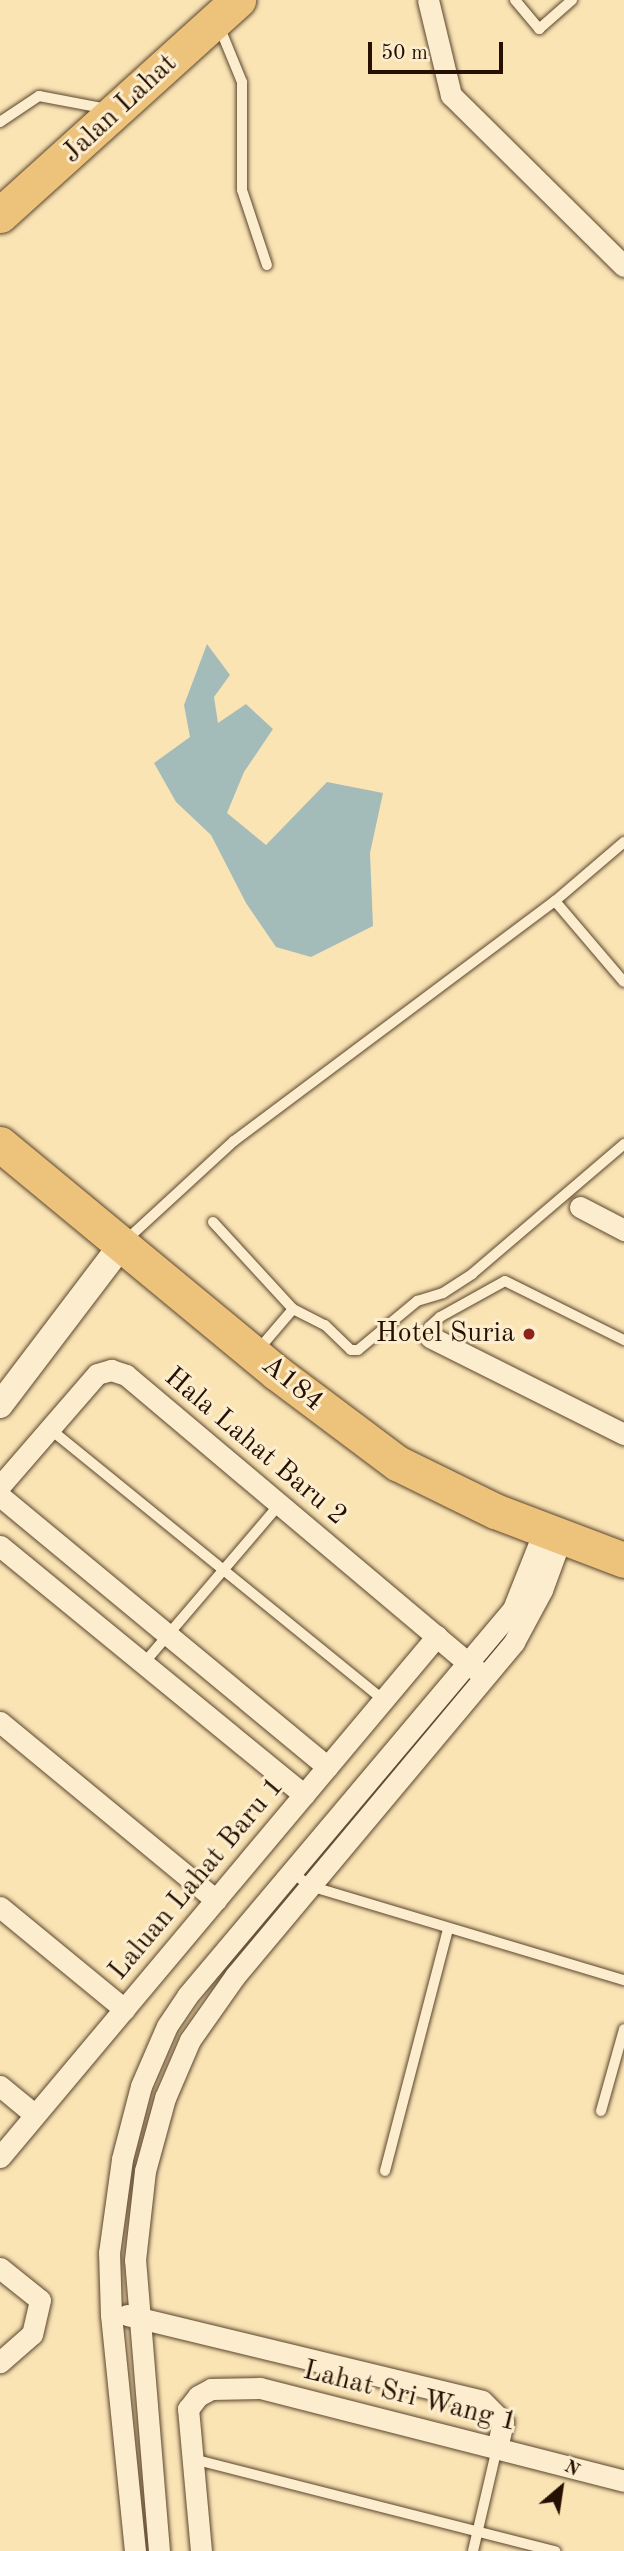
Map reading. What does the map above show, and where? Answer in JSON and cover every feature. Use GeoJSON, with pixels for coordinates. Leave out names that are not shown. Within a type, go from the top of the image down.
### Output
{"type":"FeatureCollection","features":[{"type":"Feature","properties":{"kind":"main road","name":"Jalan Lahat"},"geometry":{"type":"LineString","coordinates":[[0,215],[228,10]]}},
{"type":"Feature","properties":{"kind":"main road","name":"A184"},"geometry":{"type":"LineString","coordinates":[[0,1144],[255,1354],[397,1463],[552,1534],[624,1560]]}},
{"type":"Feature","properties":{"kind":"street"},"geometry":{"type":"LineString","coordinates":[[428,0],[451,95],[624,266]]}},
{"type":"Feature","properties":{"kind":"street"},"geometry":{"type":"LineString","coordinates":[[580,1207],[624,1230]]}},
{"type":"Feature","properties":{"kind":"street"},"geometry":{"type":"LineString","coordinates":[[0,1405],[122,1244]]}},
{"type":"Feature","properties":{"kind":"street"},"geometry":{"type":"LineString","coordinates":[[430,1337],[624,1434]]}},
{"type":"Feature","properties":{"kind":"street","name":"Hala Lahat Baru 2"},"geometry":{"type":"LineString","coordinates":[[0,1486],[97,1374],[111,1370],[126,1376],[476,1670]]}},
{"type":"Feature","properties":{"kind":"street"},"geometry":{"type":"LineString","coordinates":[[0,1496],[328,1767]]}},
{"type":"Feature","properties":{"kind":"street"},"geometry":{"type":"LineString","coordinates":[[159,2551],[139,2314],[138,2220],[145,2171],[165,2098],[190,2040],[210,2009],[310,1886],[476,1670],[513,1609],[552,1534]]}},
{"type":"Feature","properties":{"kind":"street"},"geometry":{"type":"LineString","coordinates":[[0,1546],[304,1795]]}},
{"type":"Feature","properties":{"kind":"street","name":"Laluan Lahat Baru 1"},"geometry":{"type":"LineString","coordinates":[[0,2157],[437,1636]]}},
{"type":"Feature","properties":{"kind":"street"},"geometry":{"type":"LineString","coordinates":[[135,2551],[111,2315],[109,2253],[122,2159],[141,2086],[167,2026],[187,1996],[289,1870],[476,1670]]}},
{"type":"Feature","properties":{"kind":"street"},"geometry":{"type":"LineString","coordinates":[[0,1722],[216,1900]]}},
{"type":"Feature","properties":{"kind":"street"},"geometry":{"type":"LineString","coordinates":[[0,1907],[124,2009]]}},
{"type":"Feature","properties":{"kind":"street"},"geometry":{"type":"LineString","coordinates":[[0,2086],[35,2115]]}},
{"type":"Feature","properties":{"kind":"street"},"geometry":{"type":"LineString","coordinates":[[0,2268],[40,2301],[32,2334],[8,2356]]}},
{"type":"Feature","properties":{"kind":"street"},"geometry":{"type":"LineString","coordinates":[[111,2315],[139,2314],[482,2401],[503,2421],[497,2448]]}},
{"type":"Feature","properties":{"kind":"street","name":"Lahat Sri Wang 1"},"geometry":{"type":"LineString","coordinates":[[193,2459],[188,2409],[198,2396],[211,2389],[260,2388],[624,2481]]}},
{"type":"Feature","properties":{"kind":"street"},"geometry":{"type":"LineString","coordinates":[[193,2459],[201,2551]]}},
{"type":"Feature","properties":{"kind":"lane"},"geometry":{"type":"LineString","coordinates":[[515,0],[539,29],[572,0]]}},
{"type":"Feature","properties":{"kind":"lane"},"geometry":{"type":"LineString","coordinates":[[228,10],[242,82],[242,190],[267,265]]}},
{"type":"Feature","properties":{"kind":"lane"},"geometry":{"type":"LineString","coordinates":[[0,122],[39,96],[116,111]]}},
{"type":"Feature","properties":{"kind":"lane"},"geometry":{"type":"LineString","coordinates":[[122,1244],[234,1141],[555,901],[624,842]]}},
{"type":"Feature","properties":{"kind":"lane"},"geometry":{"type":"LineString","coordinates":[[555,901],[624,982]]}},
{"type":"Feature","properties":{"kind":"lane"},"geometry":{"type":"LineString","coordinates":[[213,1222],[293,1309],[326,1325],[351,1350],[368,1346],[417,1301],[443,1293],[472,1273],[624,1144]]}},
{"type":"Feature","properties":{"kind":"lane"},"geometry":{"type":"LineString","coordinates":[[430,1337],[429,1326],[440,1317],[505,1281],[624,1340]]}},
{"type":"Feature","properties":{"kind":"lane"},"geometry":{"type":"LineString","coordinates":[[255,1354],[293,1309]]}},
{"type":"Feature","properties":{"kind":"lane"},"geometry":{"type":"LineString","coordinates":[[50,1429],[383,1700]]}},
{"type":"Feature","properties":{"kind":"lane"},"geometry":{"type":"LineString","coordinates":[[144,1663],[280,1504]]}},
{"type":"Feature","properties":{"kind":"lane"},"geometry":{"type":"LineString","coordinates":[[289,1870],[310,1886],[447,1930],[624,1980]]}},
{"type":"Feature","properties":{"kind":"lane"},"geometry":{"type":"LineString","coordinates":[[385,2171],[447,1930]]}},
{"type":"Feature","properties":{"kind":"lane"},"geometry":{"type":"LineString","coordinates":[[601,2111],[624,2029]]}},
{"type":"Feature","properties":{"kind":"lane"},"geometry":{"type":"LineString","coordinates":[[474,2551],[497,2448]]}},
{"type":"Feature","properties":{"kind":"lane"},"geometry":{"type":"LineString","coordinates":[[193,2459],[555,2551]]}},
{"type":"Feature","properties":{"kind":"water"},"geometry":{"type":"Polygon","coordinates":[[[207,644],[230,675],[214,697],[218,723],[246,704],[273,729],[244,772],[227,813],[266,845],[327,782],[383,793],[370,853],[373,926],[311,957],[276,947],[246,903],[211,835],[176,802],[154,763],[190,737],[184,705],[207,644]]]}},
{"type":"Feature","properties":{"kind":"place","name":"Hotel Suria"},"geometry":{"type":"Point","coordinates":[529,1334]}}]}
